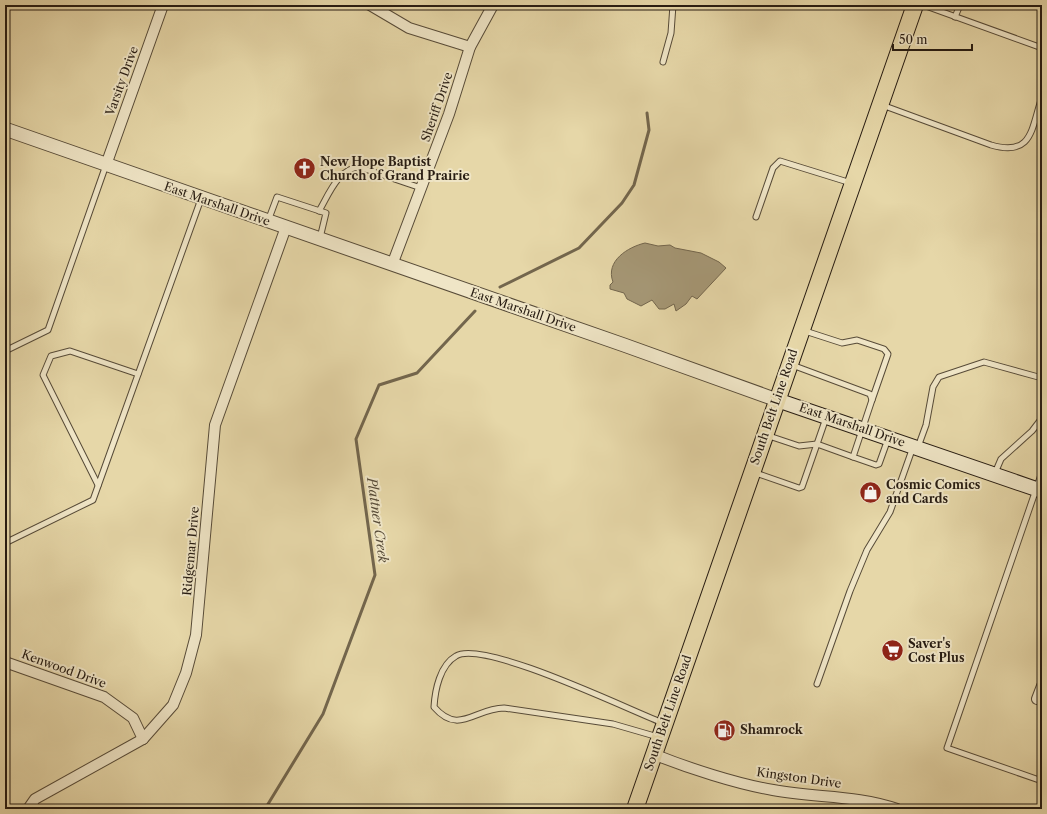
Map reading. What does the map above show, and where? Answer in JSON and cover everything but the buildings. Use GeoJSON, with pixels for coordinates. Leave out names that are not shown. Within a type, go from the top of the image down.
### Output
{"type":"FeatureCollection","features":[{"type":"Feature","properties":{"kind":"main road","name":"South Belt Line Road"},"geometry":{"type":"LineString","coordinates":[[635,809],[751,472],[915,5]]}},
{"type":"Feature","properties":{"kind":"main road","name":"East Marshall Drive"},"geometry":{"type":"LineString","coordinates":[[777,400],[1039,490]]}},
{"type":"Feature","properties":{"kind":"street","name":"Varsity Drive"},"geometry":{"type":"LineString","coordinates":[[106,165],[163,5]]}},
{"type":"Feature","properties":{"kind":"street"},"geometry":{"type":"LineString","coordinates":[[370,5],[409,28],[470,46]]}},
{"type":"Feature","properties":{"kind":"street","name":"Sheriff Drive"},"geometry":{"type":"LineString","coordinates":[[392,265],[449,114],[470,46],[493,5]]}},
{"type":"Feature","properties":{"kind":"street","name":"East Marshall Drive"},"geometry":{"type":"LineString","coordinates":[[5,129],[777,400]]}},
{"type":"Feature","properties":{"kind":"street","name":"Ridgemar Drive"},"geometry":{"type":"LineString","coordinates":[[28,809],[35,799],[143,739],[172,705],[186,673],[196,635],[215,425],[286,227]]}},
{"type":"Feature","properties":{"kind":"street","name":"Kenwood Drive"},"geometry":{"type":"LineString","coordinates":[[5,662],[104,697],[133,718],[143,739]]}},
{"type":"Feature","properties":{"kind":"street"},"geometry":{"type":"LineString","coordinates":[[1037,699],[1042,686]]}},
{"type":"Feature","properties":{"kind":"street","name":"Kingston Drive"},"geometry":{"type":"LineString","coordinates":[[653,754],[736,781],[773,790],[883,804],[897,809]]}},
{"type":"Feature","properties":{"kind":"lane"},"geometry":{"type":"LineString","coordinates":[[663,62],[671,33],[673,5]]}},
{"type":"Feature","properties":{"kind":"lane"},"geometry":{"type":"LineString","coordinates":[[923,5],[1042,48]]}},
{"type":"Feature","properties":{"kind":"lane"},"geometry":{"type":"LineString","coordinates":[[955,17],[960,5]]}},
{"type":"Feature","properties":{"kind":"lane"},"geometry":{"type":"LineString","coordinates":[[880,104],[991,145],[1009,149],[1022,145],[1027,139],[1042,97]]}},
{"type":"Feature","properties":{"kind":"lane"},"geometry":{"type":"LineString","coordinates":[[756,216],[773,168],[780,161],[852,184]]}},
{"type":"Feature","properties":{"kind":"lane"},"geometry":{"type":"LineString","coordinates":[[5,351],[48,330],[106,165]]}},
{"type":"Feature","properties":{"kind":"lane"},"geometry":{"type":"LineString","coordinates":[[319,211],[343,173],[351,168],[359,167],[421,188]]}},
{"type":"Feature","properties":{"kind":"lane"},"geometry":{"type":"LineString","coordinates":[[267,221],[276,197],[326,213],[320,239]]}},
{"type":"Feature","properties":{"kind":"lane"},"geometry":{"type":"LineString","coordinates":[[5,543],[93,500],[201,198]]}},
{"type":"Feature","properties":{"kind":"lane"},"geometry":{"type":"LineString","coordinates":[[801,329],[842,343],[857,340],[884,350],[888,354],[853,457]]}},
{"type":"Feature","properties":{"kind":"lane"},"geometry":{"type":"LineString","coordinates":[[98,485],[43,375],[51,356],[70,351],[138,374]]}},
{"type":"Feature","properties":{"kind":"lane"},"geometry":{"type":"LineString","coordinates":[[816,684],[850,591],[867,550],[890,512],[926,425],[933,387],[939,377],[984,362],[1042,378]]}},
{"type":"Feature","properties":{"kind":"lane"},"geometry":{"type":"LineString","coordinates":[[789,364],[870,394],[872,400]]}},
{"type":"Feature","properties":{"kind":"lane"},"geometry":{"type":"LineString","coordinates":[[751,472],[799,488],[802,487],[827,417]]}},
{"type":"Feature","properties":{"kind":"lane"},"geometry":{"type":"LineString","coordinates":[[994,474],[1001,459],[1032,431],[1042,418]]}},
{"type":"Feature","properties":{"kind":"lane"},"geometry":{"type":"LineString","coordinates":[[765,434],[799,446],[817,444],[876,465],[879,464],[889,438]]}},
{"type":"Feature","properties":{"kind":"lane"},"geometry":{"type":"LineString","coordinates":[[1042,472],[1039,490],[947,748],[1042,782]]}},
{"type":"Feature","properties":{"kind":"lane"},"geometry":{"type":"LineString","coordinates":[[474,652],[533,669],[661,731],[504,708],[492,708],[466,720],[458,721],[448,719],[440,714],[434,707],[434,696],[446,665],[457,655],[474,652]]}},
{"type":"Feature","properties":{"kind":"shaded area"},"geometry":{"type":"Polygon","coordinates":[[[645,243],[658,246],[670,245],[675,248],[701,253],[719,262],[726,268],[697,299],[692,296],[686,304],[676,311],[674,304],[665,309],[659,309],[652,300],[641,306],[627,299],[624,293],[610,289],[610,285],[613,282],[611,274],[615,261],[625,252],[645,243]]]}},
{"type":"Feature","properties":{"kind":"waterway","name":"Plattner Creek"},"geometry":{"type":"LineString","coordinates":[[500,287],[579,248],[622,203],[634,185],[649,130],[647,113]]}},
{"type":"Feature","properties":{"kind":"waterway","name":"Plattner Creek"},"geometry":{"type":"LineString","coordinates":[[265,809],[323,714],[375,575],[356,439],[379,385],[417,373],[475,311]]}},
{"type":"Feature","properties":{"kind":"place","name":"New Hope Baptist Church of Grand Prairie"},"geometry":{"type":"Point","coordinates":[305,169]}},
{"type":"Feature","properties":{"kind":"place","name":"Cosmic Comics and Cards"},"geometry":{"type":"Point","coordinates":[870,492]}},
{"type":"Feature","properties":{"kind":"place","name":"Saver's Cost Plus"},"geometry":{"type":"Point","coordinates":[893,651]}},
{"type":"Feature","properties":{"kind":"place","name":"Shamrock"},"geometry":{"type":"Point","coordinates":[725,730]}}]}
